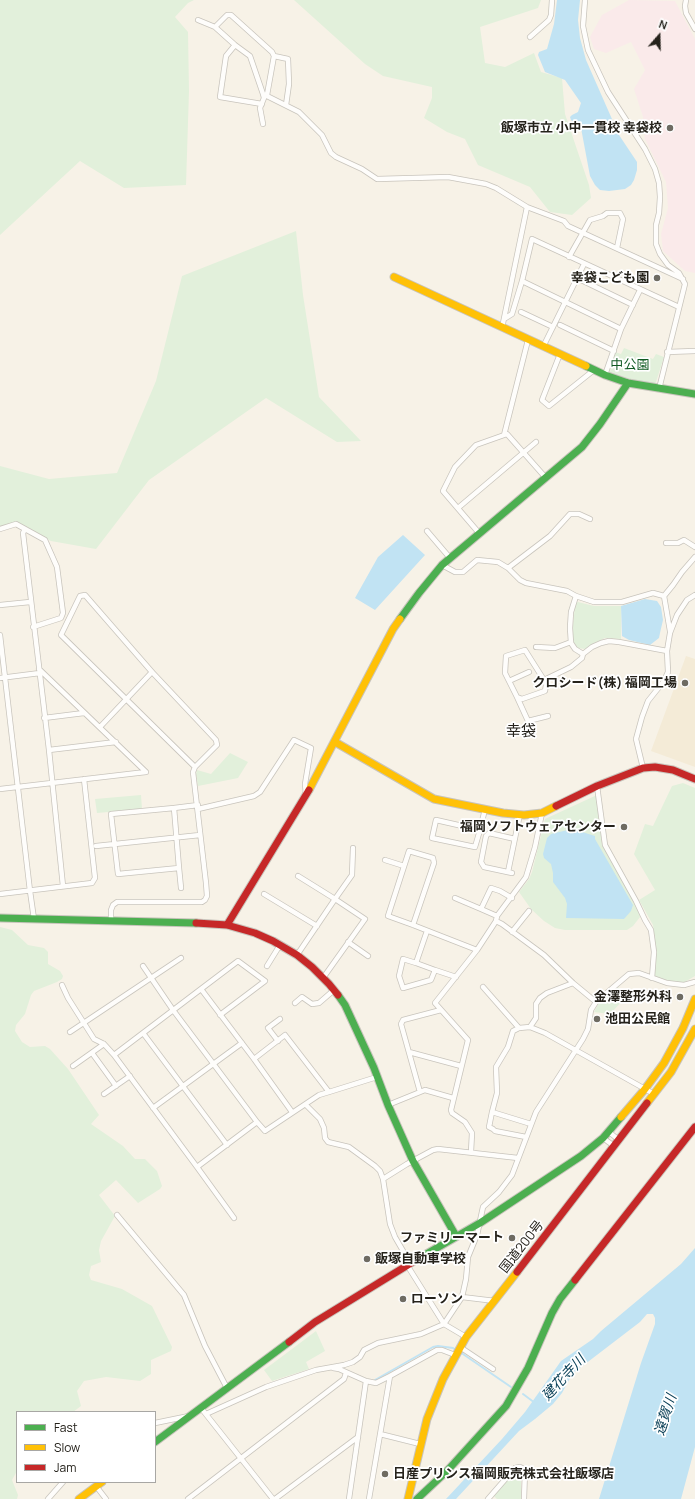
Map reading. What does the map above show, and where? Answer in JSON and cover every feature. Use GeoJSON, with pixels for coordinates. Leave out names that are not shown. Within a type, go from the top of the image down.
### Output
{"type":"FeatureCollection","features":[{"type":"Feature","properties":{"kind":"main road"},"geometry":{"type":"LineString","coordinates":[[394,277],[605,375],[628,383],[695,394]]}},
{"type":"Feature","properties":{"kind":"main road"},"geometry":{"type":"LineString","coordinates":[[227,925],[306,795],[393,629],[418,592],[442,565],[582,447],[628,383]]}},
{"type":"Feature","properties":{"kind":"main road"},"geometry":{"type":"LineString","coordinates":[[335,742],[434,799],[520,814],[542,813],[597,786],[642,768],[655,767],[673,770],[695,779]]}},
{"type":"Feature","properties":{"kind":"main road"},"geometry":{"type":"LineString","coordinates":[[0,918],[227,925],[255,933],[297,955],[323,978],[345,1005],[413,1161],[456,1236]]}},
{"type":"Feature","properties":{"kind":"main road"},"geometry":{"type":"LineString","coordinates":[[156,1441],[190,1416],[204,1411],[227,1388],[316,1322],[409,1264],[480,1223],[581,1156],[603,1138],[645,1089],[664,1063],[683,1028],[695,999]]}},
{"type":"Feature","properties":{"kind":"main road","name":"国道200号"},"geometry":{"type":"LineString","coordinates":[[408,1499],[420,1444],[434,1399],[466,1337],[671,1072],[695,1029]]}},
{"type":"Feature","properties":{"kind":"main road"},"geometry":{"type":"LineString","coordinates":[[417,1499],[447,1471],[506,1406],[528,1368],[552,1313],[560,1299],[695,1127]]}},
{"type":"Feature","properties":{"kind":"main road"},"geometry":{"type":"LineString","coordinates":[[79,1499],[98,1484]]}},
{"type":"Feature","properties":{"kind":"street"},"geometry":{"type":"LineString","coordinates":[[530,37],[549,20],[551,15],[552,0]]}},
{"type":"Feature","properties":{"kind":"street"},"geometry":{"type":"LineString","coordinates":[[585,0],[583,26],[588,50],[608,92],[645,149],[655,170],[659,183],[660,197],[659,213],[656,225],[656,244],[660,254],[668,265],[679,273],[685,284],[659,389]]}},
{"type":"Feature","properties":{"kind":"street"},"geometry":{"type":"LineString","coordinates":[[686,0],[686,13],[695,29]]}},
{"type":"Feature","properties":{"kind":"street"},"geometry":{"type":"LineString","coordinates":[[215,27],[227,15],[230,15],[272,52],[274,56],[264,98],[260,108],[263,124]]}},
{"type":"Feature","properties":{"kind":"street"},"geometry":{"type":"LineString","coordinates":[[198,20],[215,27],[250,56],[265,94],[299,112],[322,135],[331,153],[336,157],[362,169],[377,179],[448,178],[486,184],[496,188],[527,207],[564,221],[568,226],[683,279]]}},
{"type":"Feature","properties":{"kind":"street"},"geometry":{"type":"LineString","coordinates":[[235,45],[226,56],[220,97],[262,104]]}},
{"type":"Feature","properties":{"kind":"street"},"geometry":{"type":"LineString","coordinates":[[274,56],[288,59],[289,84],[286,105]]}},
{"type":"Feature","properties":{"kind":"street"},"geometry":{"type":"LineString","coordinates":[[502,328],[527,207]]}},
{"type":"Feature","properties":{"kind":"street"},"geometry":{"type":"LineString","coordinates":[[569,257],[590,220],[607,213],[620,213],[623,219],[617,248]]}},
{"type":"Feature","properties":{"kind":"street"},"geometry":{"type":"LineString","coordinates":[[504,319],[512,314],[522,282],[532,240],[679,307]]}},
{"type":"Feature","properties":{"kind":"street"},"geometry":{"type":"LineString","coordinates":[[543,347],[584,264]]}},
{"type":"Feature","properties":{"kind":"street"},"geometry":{"type":"LineString","coordinates":[[577,278],[633,305]]}},
{"type":"Feature","properties":{"kind":"street"},"geometry":{"type":"LineString","coordinates":[[522,282],[622,328]]}},
{"type":"Feature","properties":{"kind":"street"},"geometry":{"type":"LineString","coordinates":[[605,375],[622,328],[640,290]]}},
{"type":"Feature","properties":{"kind":"street"},"geometry":{"type":"LineString","coordinates":[[521,312],[553,327]]}},
{"type":"Feature","properties":{"kind":"street"},"geometry":{"type":"LineString","coordinates":[[560,325],[614,351]]}},
{"type":"Feature","properties":{"kind":"street"},"geometry":{"type":"LineString","coordinates":[[504,435],[528,340]]}},
{"type":"Feature","properties":{"kind":"street"},"geometry":{"type":"LineString","coordinates":[[668,352],[695,351]]}},
{"type":"Feature","properties":{"kind":"street"},"geometry":{"type":"LineString","coordinates":[[560,354],[542,400],[549,406],[594,370]]}},
{"type":"Feature","properties":{"kind":"street"},"geometry":{"type":"LineString","coordinates":[[479,533],[444,491],[455,467],[476,445],[508,434],[546,478]]}},
{"type":"Feature","properties":{"kind":"street"},"geometry":{"type":"LineString","coordinates":[[458,508],[536,442]]}},
{"type":"Feature","properties":{"kind":"street"},"geometry":{"type":"LineString","coordinates":[[508,568],[550,536],[570,514],[579,514],[590,519]]}},
{"type":"Feature","properties":{"kind":"street"},"geometry":{"type":"LineString","coordinates":[[0,529],[16,524],[44,540],[57,567],[63,613],[61,618],[33,627]]}},
{"type":"Feature","properties":{"kind":"street"},"geometry":{"type":"LineString","coordinates":[[25,529],[23,533],[30,602],[49,750],[51,783],[63,886]]}},
{"type":"Feature","properties":{"kind":"street"},"geometry":{"type":"LineString","coordinates":[[427,531],[450,558]]}},
{"type":"Feature","properties":{"kind":"street"},"geometry":{"type":"LineString","coordinates":[[666,543],[678,543],[684,540],[695,547]]}},
{"type":"Feature","properties":{"kind":"street"},"geometry":{"type":"LineString","coordinates":[[670,633],[664,596],[695,557]]}},
{"type":"Feature","properties":{"kind":"street"},"geometry":{"type":"LineString","coordinates":[[442,565],[455,572],[463,572],[477,560],[498,562],[508,568],[526,584],[567,591],[576,596],[594,602],[622,602],[653,593],[664,596]]}},
{"type":"Feature","properties":{"kind":"street"},"geometry":{"type":"LineString","coordinates":[[111,921],[111,910],[117,902],[202,902],[205,900],[207,896],[206,883],[193,772],[195,766],[217,745],[216,740],[152,672],[85,595],[80,596],[61,635],[195,766]]}},
{"type":"Feature","properties":{"kind":"street"},"geometry":{"type":"LineString","coordinates":[[642,768],[636,739],[642,717],[648,701],[664,681],[668,672],[667,651],[670,633],[682,606],[687,600],[695,595]]}},
{"type":"Feature","properties":{"kind":"street"},"geometry":{"type":"LineString","coordinates":[[576,596],[571,612],[571,642],[575,649],[583,654]]}},
{"type":"Feature","properties":{"kind":"street"},"geometry":{"type":"LineString","coordinates":[[0,605],[30,602]]}},
{"type":"Feature","properties":{"kind":"street"},"geometry":{"type":"LineString","coordinates":[[0,635],[3,678],[34,919]]}},
{"type":"Feature","properties":{"kind":"street"},"geometry":{"type":"LineString","coordinates":[[544,680],[571,667],[582,658],[583,654],[596,644],[609,641],[667,651]]}},
{"type":"Feature","properties":{"kind":"street"},"geometry":{"type":"LineString","coordinates":[[536,647],[556,648],[571,642]]}},
{"type":"Feature","properties":{"kind":"street"},"geometry":{"type":"LineString","coordinates":[[516,697],[522,699],[545,691],[546,685],[544,680],[525,650],[506,656],[505,673],[516,697],[528,721],[548,716]]}},
{"type":"Feature","properties":{"kind":"street"},"geometry":{"type":"LineString","coordinates":[[3,678],[39,671]]}},
{"type":"Feature","properties":{"kind":"street"},"geometry":{"type":"LineString","coordinates":[[0,789],[146,772],[116,742],[39,671]]}},
{"type":"Feature","properties":{"kind":"street"},"geometry":{"type":"LineString","coordinates":[[100,727],[152,672]]}},
{"type":"Feature","properties":{"kind":"street"},"geometry":{"type":"LineString","coordinates":[[509,681],[529,672]]}},
{"type":"Feature","properties":{"kind":"street"},"geometry":{"type":"LineString","coordinates":[[44,718],[84,713]]}},
{"type":"Feature","properties":{"kind":"street"},"geometry":{"type":"LineString","coordinates":[[179,868],[118,874],[111,814],[198,807],[254,796],[260,792],[294,740],[311,748],[305,784],[306,795]]}},
{"type":"Feature","properties":{"kind":"street"},"geometry":{"type":"LineString","coordinates":[[49,750],[116,742]]}},
{"type":"Feature","properties":{"kind":"street"},"geometry":{"type":"LineString","coordinates":[[0,894],[92,883],[95,878],[84,779]]}},
{"type":"Feature","properties":{"kind":"street"},"geometry":{"type":"LineString","coordinates":[[597,786],[604,845],[636,900],[651,930],[654,952],[652,978]]}},
{"type":"Feature","properties":{"kind":"street"},"geometry":{"type":"LineString","coordinates":[[174,808],[181,888]]}},
{"type":"Feature","properties":{"kind":"street"},"geometry":{"type":"LineString","coordinates":[[480,830],[436,820],[432,838],[476,847],[485,809]]}},
{"type":"Feature","properties":{"kind":"street"},"geometry":{"type":"LineString","coordinates":[[471,1152],[472,1133],[465,1122],[452,1113],[451,1110],[468,1040],[435,1003],[477,950],[496,921],[497,916],[512,898],[526,877],[535,847],[542,813]]}},
{"type":"Feature","properties":{"kind":"street"},"geometry":{"type":"LineString","coordinates":[[515,839],[489,833],[486,836],[481,862],[484,867],[510,873],[520,814]]}},
{"type":"Feature","properties":{"kind":"street"},"geometry":{"type":"LineString","coordinates":[[96,846],[200,835]]}},
{"type":"Feature","properties":{"kind":"street"},"geometry":{"type":"LineString","coordinates":[[297,955],[352,875],[353,848]]}},
{"type":"Feature","properties":{"kind":"street"},"geometry":{"type":"LineString","coordinates":[[413,925],[434,863],[433,858],[409,851],[388,916],[477,950]]}},
{"type":"Feature","properties":{"kind":"street"},"geometry":{"type":"LineString","coordinates":[[385,860],[404,866]]}},
{"type":"Feature","properties":{"kind":"street"},"geometry":{"type":"LineString","coordinates":[[298,876],[365,919],[323,978]]}},
{"type":"Feature","properties":{"kind":"street"},"geometry":{"type":"LineString","coordinates":[[481,909],[491,888],[500,890],[512,898]]}},
{"type":"Feature","properties":{"kind":"street"},"geometry":{"type":"LineString","coordinates":[[264,894],[316,926]]}},
{"type":"Feature","properties":{"kind":"street"},"geometry":{"type":"LineString","coordinates":[[456,898],[497,916]]}},
{"type":"Feature","properties":{"kind":"street"},"geometry":{"type":"LineString","coordinates":[[512,932],[529,911]]}},
{"type":"Feature","properties":{"kind":"street"},"geometry":{"type":"LineString","coordinates":[[496,921],[544,955],[573,983],[596,1002]]}},
{"type":"Feature","properties":{"kind":"street"},"geometry":{"type":"LineString","coordinates":[[416,963],[427,931]]}},
{"type":"Feature","properties":{"kind":"street"},"geometry":{"type":"LineString","coordinates":[[348,942],[368,956]]}},
{"type":"Feature","properties":{"kind":"street"},"geometry":{"type":"LineString","coordinates":[[267,966],[280,945]]}},
{"type":"Feature","properties":{"kind":"street"},"geometry":{"type":"LineString","coordinates":[[70,1032],[181,958]]}},
{"type":"Feature","properties":{"kind":"street"},"geometry":{"type":"LineString","coordinates":[[435,970],[431,980],[402,988],[399,976],[403,959],[456,977]]}},
{"type":"Feature","properties":{"kind":"street"},"geometry":{"type":"LineString","coordinates":[[114,1055],[238,962],[265,981],[220,1015]]}},
{"type":"Feature","properties":{"kind":"street"},"geometry":{"type":"LineString","coordinates":[[143,966],[213,1063],[265,1131],[292,1112],[319,1096],[377,1077]]}},
{"type":"Feature","properties":{"kind":"street"},"geometry":{"type":"LineString","coordinates":[[358,1437],[274,1499],[204,1411],[310,1372],[353,1362],[360,1357],[364,1350],[378,1344],[422,1334],[444,1324],[462,1297],[466,1279],[468,1257],[477,1235],[483,1207],[499,1192],[512,1175],[536,1112],[584,1039],[588,1029],[591,1010],[596,1002],[629,974],[639,973],[667,983],[684,985],[695,982]]}},
{"type":"Feature","properties":{"kind":"street"},"geometry":{"type":"LineString","coordinates":[[530,1027],[536,1018],[536,1004],[540,998],[547,993],[573,983]]}},
{"type":"Feature","properties":{"kind":"street"},"geometry":{"type":"LineString","coordinates":[[62,986],[94,1039],[104,1044],[114,1055],[234,1218]]}},
{"type":"Feature","properties":{"kind":"street"},"geometry":{"type":"LineString","coordinates":[[483,988],[520,1028]]}},
{"type":"Feature","properties":{"kind":"street"},"geometry":{"type":"LineString","coordinates":[[201,990],[254,1059],[292,1112]]}},
{"type":"Feature","properties":{"kind":"street"},"geometry":{"type":"LineString","coordinates":[[295,1003],[302,997],[312,1004],[319,1003],[334,990]]}},
{"type":"Feature","properties":{"kind":"street"},"geometry":{"type":"LineString","coordinates":[[420,1092],[401,1024],[403,1020],[441,1010]]}},
{"type":"Feature","properties":{"kind":"street"},"geometry":{"type":"LineString","coordinates":[[278,1041],[268,1028],[280,1019]]}},
{"type":"Feature","properties":{"kind":"street"},"geometry":{"type":"LineString","coordinates":[[526,1137],[495,1131],[493,1128],[489,1127],[497,1093],[496,1066],[508,1047],[514,1031],[520,1028],[530,1027],[546,1033],[654,1094]]}},
{"type":"Feature","properties":{"kind":"street"},"geometry":{"type":"LineString","coordinates":[[143,1033],[227,1145]]}},
{"type":"Feature","properties":{"kind":"street"},"geometry":{"type":"LineString","coordinates":[[254,1059],[286,1036],[330,1092]]}},
{"type":"Feature","properties":{"kind":"street"},"geometry":{"type":"LineString","coordinates":[[153,1108],[242,1043]]}},
{"type":"Feature","properties":{"kind":"street"},"geometry":{"type":"LineString","coordinates":[[73,1066],[104,1044]]}},
{"type":"Feature","properties":{"kind":"street"},"geometry":{"type":"LineString","coordinates":[[408,1052],[461,1066]]}},
{"type":"Feature","properties":{"kind":"street"},"geometry":{"type":"LineString","coordinates":[[92,1053],[116,1086]]}},
{"type":"Feature","properties":{"kind":"street"},"geometry":{"type":"LineString","coordinates":[[104,1094],[130,1076]]}},
{"type":"Feature","properties":{"kind":"street"},"geometry":{"type":"LineString","coordinates":[[388,1105],[425,1090],[453,1098]]}},
{"type":"Feature","properties":{"kind":"street"},"geometry":{"type":"LineString","coordinates":[[306,1104],[320,1119],[324,1128],[325,1138],[328,1142],[349,1147],[380,1171],[383,1179],[390,1224],[395,1237],[444,1324],[466,1337]]}},
{"type":"Feature","properties":{"kind":"street"},"geometry":{"type":"LineString","coordinates":[[492,1112],[531,1124]]}},
{"type":"Feature","properties":{"kind":"street"},"geometry":{"type":"LineString","coordinates":[[197,1167],[257,1122]]}},
{"type":"Feature","properties":{"kind":"street"},"geometry":{"type":"LineString","coordinates":[[609,1132],[619,1140]]}},
{"type":"Feature","properties":{"kind":"street"},"geometry":{"type":"LineString","coordinates":[[603,1138],[614,1146]]}},
{"type":"Feature","properties":{"kind":"street"},"geometry":{"type":"LineString","coordinates":[[383,1179],[433,1150],[438,1149],[518,1158]]}},
{"type":"Feature","properties":{"kind":"street"},"geometry":{"type":"LineString","coordinates":[[117,1215],[184,1295],[205,1346],[227,1388]]}},
{"type":"Feature","properties":{"kind":"street"},"geometry":{"type":"LineString","coordinates":[[462,1297],[494,1301]]}},
{"type":"Feature","properties":{"kind":"street"},"geometry":{"type":"LineString","coordinates":[[329,1367],[339,1369],[366,1381],[376,1383],[437,1350],[442,1350],[458,1351],[493,1370]]}},
{"type":"Feature","properties":{"kind":"street"},"geometry":{"type":"LineString","coordinates":[[188,1499],[344,1379],[346,1373]]}},
{"type":"Feature","properties":{"kind":"street"},"geometry":{"type":"LineString","coordinates":[[369,1499],[390,1376]]}},
{"type":"Feature","properties":{"kind":"street"},"geometry":{"type":"LineString","coordinates":[[349,1499],[366,1381]]}},
{"type":"Feature","properties":{"kind":"street"},"geometry":{"type":"LineString","coordinates":[[156,1423],[190,1416]]}},
{"type":"Feature","properties":{"kind":"street"},"geometry":{"type":"LineString","coordinates":[[380,1434],[420,1444]]}},
{"type":"Feature","properties":{"kind":"street"},"geometry":{"type":"LineString","coordinates":[[488,1499],[515,1468],[520,1467],[525,1471],[524,1499]]}},
{"type":"Feature","properties":{"kind":"street"},"geometry":{"type":"LineString","coordinates":[[48,1499],[62,1483]]}},
{"type":"Feature","properties":{"kind":"street"},"geometry":{"type":"LineString","coordinates":[[98,1484],[106,1499]]}},
{"type":"Feature","properties":{"kind":"shaded area","name":"飯塚市立 小中一貫校 幸袋校"},"geometry":{"type":"Polygon","coordinates":[[[629,0],[675,1],[695,39],[695,273],[685,271],[663,251],[661,234],[668,208],[666,182],[645,139],[643,117],[634,89],[645,70],[631,42],[606,53],[594,49],[590,37],[602,15],[629,0]]]}},
{"type":"Feature","properties":{"kind":"shaded area"},"geometry":{"type":"Polygon","coordinates":[[[686,656],[695,659],[695,767],[651,751],[686,656]]]}},
{"type":"Feature","properties":{"kind":"green space"},"geometry":{"type":"Polygon","coordinates":[[[0,0],[194,0],[188,3],[175,17],[188,32],[189,91],[186,185],[124,188],[80,161],[0,235],[0,0]]]}},
{"type":"Feature","properties":{"kind":"green space"},"geometry":{"type":"Polygon","coordinates":[[[294,0],[541,0],[538,8],[480,27],[485,63],[505,67],[534,53],[541,72],[562,78],[565,114],[589,185],[591,198],[572,215],[550,212],[530,187],[478,165],[465,139],[447,132],[424,118],[432,98],[432,87],[383,76],[365,64],[294,0]]]}},
{"type":"Feature","properties":{"kind":"green space"},"geometry":{"type":"Polygon","coordinates":[[[296,231],[303,295],[319,397],[361,441],[337,442],[266,398],[149,480],[96,549],[51,541],[15,522],[0,527],[0,466],[49,479],[117,473],[156,381],[182,276],[296,231]]]}},
{"type":"Feature","properties":{"kind":"green space","name":"中公園"},"geometry":{"type":"Polygon","coordinates":[[[624,348],[653,359],[656,354],[664,357],[655,385],[641,383],[610,372],[615,352],[621,354],[624,348]]]}},
{"type":"Feature","properties":{"kind":"green space"},"geometry":{"type":"Polygon","coordinates":[[[578,602],[594,606],[621,606],[621,639],[605,638],[585,649],[578,648],[574,643],[572,636],[575,605],[578,602]]]}},
{"type":"Feature","properties":{"kind":"green space"},"geometry":{"type":"Polygon","coordinates":[[[230,753],[248,762],[238,778],[198,786],[196,774],[197,770],[211,774],[230,753]]]}},
{"type":"Feature","properties":{"kind":"green space"},"geometry":{"type":"Polygon","coordinates":[[[683,783],[695,788],[695,976],[683,983],[670,982],[655,976],[655,940],[653,925],[639,900],[655,890],[634,854],[645,824],[653,826],[672,786],[683,783]]]}},
{"type":"Feature","properties":{"kind":"green space"},"geometry":{"type":"Polygon","coordinates":[[[141,795],[142,809],[97,813],[95,799],[141,795]]]}},
{"type":"Feature","properties":{"kind":"green space"},"geometry":{"type":"Polygon","coordinates":[[[597,795],[602,845],[637,907],[640,917],[633,926],[627,930],[565,930],[555,928],[544,921],[531,909],[519,892],[529,879],[532,872],[545,819],[597,795]]]}},
{"type":"Feature","properties":{"kind":"green space"},"geometry":{"type":"Polygon","coordinates":[[[0,927],[12,930],[28,945],[44,948],[48,952],[48,964],[60,971],[63,976],[62,979],[57,982],[34,991],[31,995],[25,1014],[16,1025],[15,1031],[22,1042],[30,1047],[45,1046],[50,1049],[68,1069],[99,1115],[91,1124],[123,1146],[135,1159],[145,1159],[157,1171],[162,1186],[160,1189],[138,1203],[116,1180],[99,1195],[115,1216],[101,1241],[99,1250],[101,1262],[91,1266],[89,1275],[91,1280],[122,1289],[152,1306],[172,1347],[171,1351],[151,1360],[151,1374],[140,1381],[106,1377],[84,1381],[77,1391],[81,1406],[74,1411],[16,1411],[16,1473],[12,1480],[18,1495],[17,1499],[0,1499],[0,927]]]}},
{"type":"Feature","properties":{"kind":"green space"},"geometry":{"type":"Polygon","coordinates":[[[618,987],[627,996],[610,1014],[594,1012],[598,1004],[618,987]]]}},
{"type":"Feature","properties":{"kind":"green space"},"geometry":{"type":"Polygon","coordinates":[[[316,1331],[325,1351],[306,1362],[309,1369],[272,1381],[264,1370],[316,1331]]]}},
{"type":"Feature","properties":{"kind":"green space"},"geometry":{"type":"Polygon","coordinates":[[[516,1470],[521,1471],[521,1499],[497,1499],[494,1496],[516,1470]]]}},
{"type":"Feature","properties":{"kind":"water"},"geometry":{"type":"Polygon","coordinates":[[[557,0],[580,0],[578,20],[580,38],[586,60],[619,135],[637,162],[637,170],[634,180],[631,185],[625,189],[609,191],[600,190],[595,185],[590,176],[581,128],[571,120],[570,117],[578,112],[581,103],[565,80],[545,72],[538,55],[539,52],[547,49],[554,24],[557,0]]]}},
{"type":"Feature","properties":{"kind":"water"},"geometry":{"type":"Polygon","coordinates":[[[403,535],[425,555],[375,610],[355,598],[378,557],[403,535]]]}},
{"type":"Feature","properties":{"kind":"water"},"geometry":{"type":"Polygon","coordinates":[[[645,599],[657,601],[661,607],[663,620],[659,638],[650,645],[629,640],[622,636],[621,606],[645,599]]]}},
{"type":"Feature","properties":{"kind":"water"},"geometry":{"type":"Polygon","coordinates":[[[576,828],[579,831],[595,836],[595,839],[633,905],[631,911],[624,919],[566,918],[567,904],[565,898],[553,882],[551,864],[544,858],[543,854],[547,838],[551,834],[576,828]]]}},
{"type":"Feature","properties":{"kind":"water"},"geometry":{"type":"Polygon","coordinates":[[[695,1248],[695,1447],[681,1499],[599,1499],[641,1363],[655,1324],[653,1314],[647,1314],[640,1322],[576,1371],[553,1404],[519,1431],[456,1499],[446,1499],[525,1412],[561,1361],[593,1339],[681,1264],[695,1248]]]}},
{"type":"Feature","properties":{"kind":"waterway"},"geometry":{"type":"LineString","coordinates":[[375,1380],[433,1347],[438,1346],[453,1348],[456,1350]]}},
{"type":"Feature","properties":{"kind":"waterway"},"geometry":{"type":"LineString","coordinates":[[460,1352],[511,1387]]}},
{"type":"Feature","properties":{"kind":"waterway"},"geometry":{"type":"LineString","coordinates":[[523,1394],[535,1403]]}},
{"type":"Feature","properties":{"kind":"traffic: fast"},"geometry":{"type":"LineString","coordinates":[[586,366],[605,375],[628,383],[695,394]]}},
{"type":"Feature","properties":{"kind":"traffic: fast"},"geometry":{"type":"LineString","coordinates":[[400,619],[442,565],[582,447],[628,383]]}},
{"type":"Feature","properties":{"kind":"traffic: fast"},"geometry":{"type":"LineString","coordinates":[[0,918],[196,923]]}},
{"type":"Feature","properties":{"kind":"traffic: fast"},"geometry":{"type":"LineString","coordinates":[[338,995],[345,1005],[374,1068],[388,1105],[413,1161],[456,1236]]}},
{"type":"Feature","properties":{"kind":"traffic: fast"},"geometry":{"type":"LineString","coordinates":[[416,1260],[480,1223],[581,1156],[603,1138],[621,1117]]}},
{"type":"Feature","properties":{"kind":"traffic: fast"},"geometry":{"type":"LineString","coordinates":[[417,1499],[447,1471],[506,1406],[528,1368],[552,1313],[560,1299],[575,1280]]}},
{"type":"Feature","properties":{"kind":"traffic: fast"},"geometry":{"type":"LineString","coordinates":[[156,1441],[289,1342]]}},
{"type":"Feature","properties":{"kind":"traffic: slow"},"geometry":{"type":"LineString","coordinates":[[394,277],[586,366]]}},
{"type":"Feature","properties":{"kind":"traffic: slow"},"geometry":{"type":"LineString","coordinates":[[309,790],[393,629],[400,619]]}},
{"type":"Feature","properties":{"kind":"traffic: slow"},"geometry":{"type":"LineString","coordinates":[[335,742],[434,799],[503,813],[524,815],[542,813],[556,806]]}},
{"type":"Feature","properties":{"kind":"traffic: slow"},"geometry":{"type":"LineString","coordinates":[[621,1117],[645,1089],[664,1063],[683,1028],[695,999]]}},
{"type":"Feature","properties":{"kind":"traffic: slow"},"geometry":{"type":"LineString","coordinates":[[647,1103],[671,1072],[695,1029]]}},
{"type":"Feature","properties":{"kind":"traffic: slow"},"geometry":{"type":"LineString","coordinates":[[408,1499],[427,1419],[443,1379],[466,1337],[517,1272]]}},
{"type":"Feature","properties":{"kind":"traffic: slow"},"geometry":{"type":"LineString","coordinates":[[79,1499],[101,1483]]}},
{"type":"Feature","properties":{"kind":"traffic: jam"},"geometry":{"type":"LineString","coordinates":[[556,806],[597,786],[643,768],[655,767],[673,770],[695,779]]}},
{"type":"Feature","properties":{"kind":"traffic: jam"},"geometry":{"type":"LineString","coordinates":[[227,925],[309,790]]}},
{"type":"Feature","properties":{"kind":"traffic: jam"},"geometry":{"type":"LineString","coordinates":[[196,923],[227,925],[255,933],[273,941],[297,955],[312,967],[338,995]]}},
{"type":"Feature","properties":{"kind":"traffic: jam"},"geometry":{"type":"LineString","coordinates":[[517,1272],[647,1103]]}},
{"type":"Feature","properties":{"kind":"traffic: jam"},"geometry":{"type":"LineString","coordinates":[[575,1280],[695,1127]]}},
{"type":"Feature","properties":{"kind":"traffic: jam"},"geometry":{"type":"LineString","coordinates":[[289,1342],[315,1322],[416,1260]]}},
{"type":"Feature","properties":{"kind":"place","name":"飯塚市立 小中一貫校 幸袋校"},"geometry":{"type":"Point","coordinates":[670,128]}},
{"type":"Feature","properties":{"kind":"place","name":"幸袋こども園"},"geometry":{"type":"Point","coordinates":[657,278]}},
{"type":"Feature","properties":{"kind":"place","name":"クロシード(株) 福岡工場"},"geometry":{"type":"Point","coordinates":[685,683]}},
{"type":"Feature","properties":{"kind":"place","name":"福岡ソフトウェアセンター"},"geometry":{"type":"Point","coordinates":[624,827]}},
{"type":"Feature","properties":{"kind":"place","name":"金澤整形外科"},"geometry":{"type":"Point","coordinates":[680,997]}},
{"type":"Feature","properties":{"kind":"place","name":"池田公民館"},"geometry":{"type":"Point","coordinates":[597,1019]}},
{"type":"Feature","properties":{"kind":"place","name":"ファミリーマート"},"geometry":{"type":"Point","coordinates":[512,1238]}},
{"type":"Feature","properties":{"kind":"place","name":"飯塚自動車学校"},"geometry":{"type":"Point","coordinates":[367,1259]}},
{"type":"Feature","properties":{"kind":"place","name":"ローソン"},"geometry":{"type":"Point","coordinates":[403,1299]}},
{"type":"Feature","properties":{"kind":"place","name":"日産プリンス福岡販売株式会社飯塚店"},"geometry":{"type":"Point","coordinates":[385,1474]}},
{"type":"Feature","properties":{"kind":"district","name":"幸袋"},"geometry":{"type":"Point","coordinates":[521,732]}},
{"type":"Feature","properties":{"kind":"water label","name":"建花寺川"},"geometry":{"type":"Point","coordinates":[564,1378]}},
{"type":"Feature","properties":{"kind":"water label","name":"遠賀川"},"geometry":{"type":"Point","coordinates":[666,1415]}}]}
